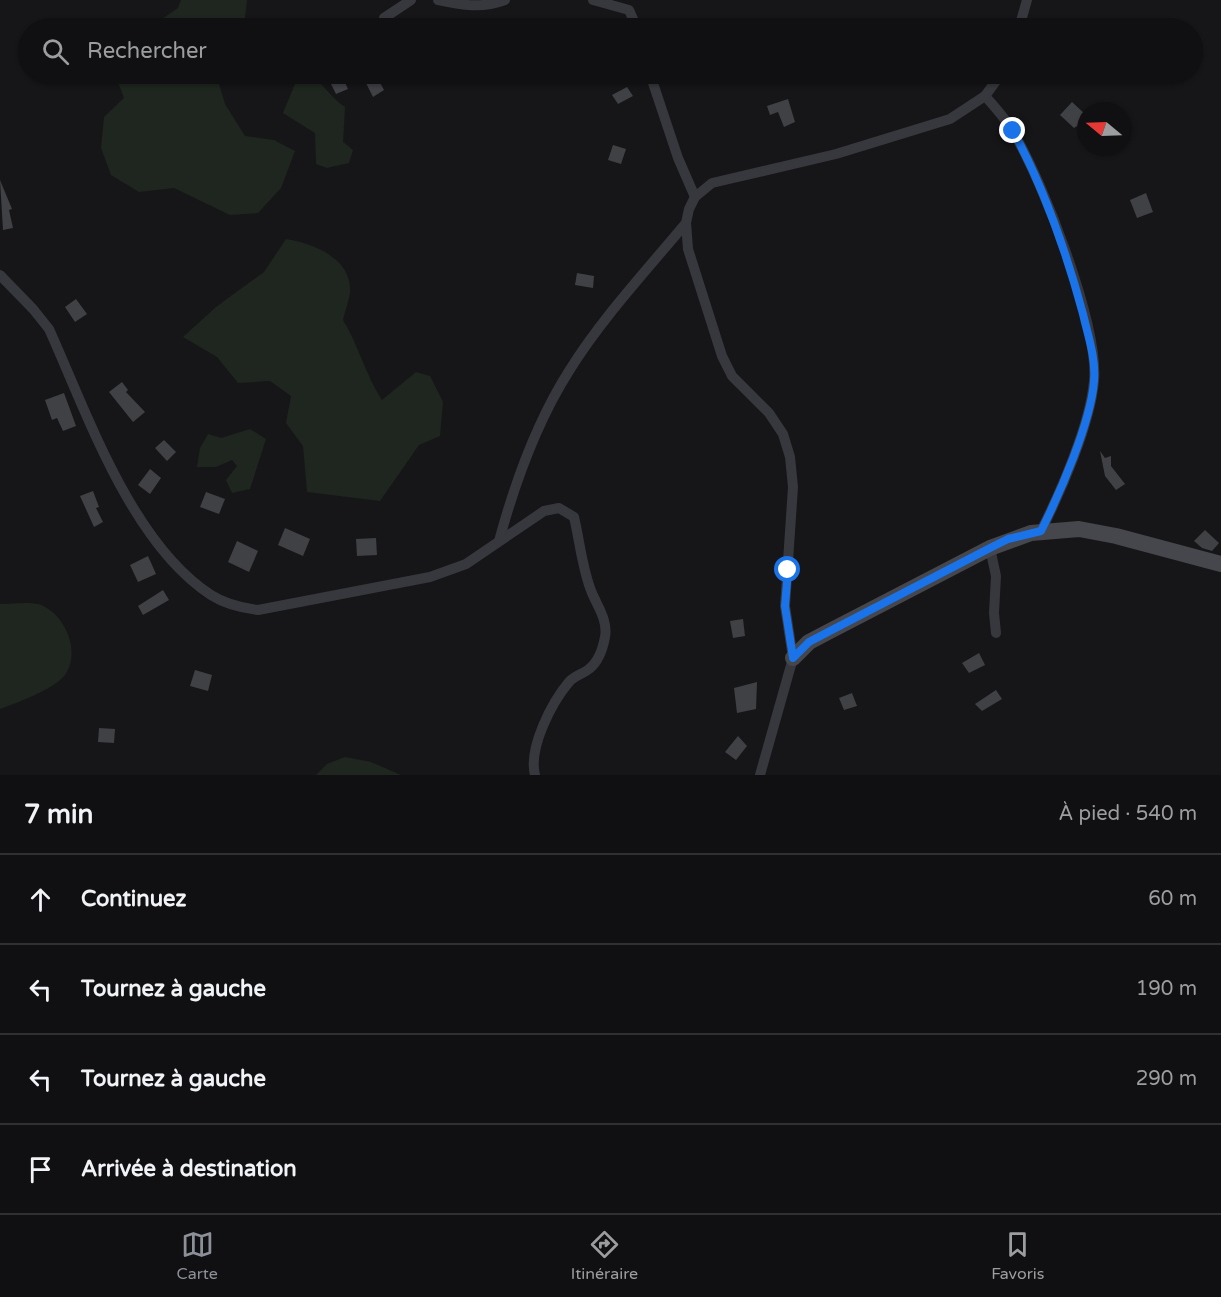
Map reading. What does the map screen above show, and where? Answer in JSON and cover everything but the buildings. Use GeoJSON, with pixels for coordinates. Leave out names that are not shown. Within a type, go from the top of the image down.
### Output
{"type":"FeatureCollection","features":[{"type":"Feature","properties":{"kind":"street"},"geometry":{"type":"LineString","coordinates":[[384,18],[411,0]]}},
{"type":"Feature","properties":{"kind":"street"},"geometry":{"type":"LineString","coordinates":[[438,0],[484,7],[505,0]]}},
{"type":"Feature","properties":{"kind":"street"},"geometry":{"type":"LineString","coordinates":[[593,0],[628,10],[632,18]]}},
{"type":"Feature","properties":{"kind":"street"},"geometry":{"type":"LineString","coordinates":[[1022,18],[1028,0]]}},
{"type":"Feature","properties":{"kind":"street"},"geometry":{"type":"LineString","coordinates":[[653,84],[678,158],[695,197]]}},
{"type":"Feature","properties":{"kind":"street"},"geometry":{"type":"LineString","coordinates":[[499,541],[513,490],[549,405],[569,370],[686,223],[695,197],[712,183],[836,154],[950,119],[985,96],[994,84]]}},
{"type":"Feature","properties":{"kind":"street"},"geometry":{"type":"LineString","coordinates":[[985,96],[1013,131],[1045,199],[1076,286],[1094,356],[1094,381],[1090,407],[1055,502],[1041,531]]}},
{"type":"Feature","properties":{"kind":"street"},"geometry":{"type":"LineString","coordinates":[[686,223],[688,249],[722,356],[732,376],[769,413],[783,434],[790,457],[793,498],[785,606],[793,658],[760,775]]}},
{"type":"Feature","properties":{"kind":"street"},"geometry":{"type":"LineString","coordinates":[[0,276],[33,309],[49,329],[129,502],[182,571],[212,595],[238,607],[258,610],[430,577],[466,564],[544,511],[559,508],[574,517],[584,573],[603,614],[606,634],[599,655],[589,669],[571,679],[555,702],[541,732],[534,769],[535,775]]}},
{"type":"Feature","properties":{"kind":"street"},"geometry":{"type":"LineString","coordinates":[[793,658],[809,642],[990,548],[1008,539],[1041,531],[1079,529],[1116,536],[1221,564]]}},
{"type":"Feature","properties":{"kind":"street"},"geometry":{"type":"LineString","coordinates":[[990,548],[996,576],[994,613],[996,633]]}},
{"type":"Feature","properties":{"kind":"shaded area"},"geometry":{"type":"Polygon","coordinates":[[[181,0],[247,0],[245,18],[164,18],[178,8],[181,0]]]}},
{"type":"Feature","properties":{"kind":"shaded area"},"geometry":{"type":"Polygon","coordinates":[[[119,84],[219,84],[225,104],[245,136],[274,140],[295,151],[281,188],[258,213],[230,215],[174,188],[139,192],[111,175],[101,148],[104,117],[124,98],[119,84]]]}},
{"type":"Feature","properties":{"kind":"shaded area"},"geometry":{"type":"Polygon","coordinates":[[[295,84],[321,84],[345,107],[343,142],[353,150],[349,163],[327,168],[316,164],[315,133],[283,113],[295,84]]]}},
{"type":"Feature","properties":{"kind":"shaded area"},"geometry":{"type":"Polygon","coordinates":[[[286,239],[307,244],[328,254],[344,270],[349,280],[350,292],[343,320],[382,400],[416,372],[430,376],[443,402],[440,436],[419,445],[380,501],[307,492],[303,446],[286,423],[291,396],[270,381],[238,383],[217,357],[183,337],[216,307],[264,272],[286,239]]]}},
{"type":"Feature","properties":{"kind":"shaded area"},"geometry":{"type":"Polygon","coordinates":[[[250,429],[266,439],[250,489],[232,493],[226,480],[237,466],[232,460],[216,467],[197,467],[200,448],[208,434],[221,438],[250,429]]]}},
{"type":"Feature","properties":{"kind":"shaded area"},"geometry":{"type":"Polygon","coordinates":[[[32,603],[50,610],[64,626],[72,656],[70,666],[60,680],[35,695],[0,709],[0,604],[32,603]]]}},
{"type":"Feature","properties":{"kind":"shaded area"},"geometry":{"type":"Polygon","coordinates":[[[345,757],[371,762],[401,775],[316,775],[327,764],[345,757]]]}},
{"type":"Feature","properties":{"kind":"route"},"geometry":{"type":"LineString","coordinates":[[788,570],[785,606],[793,658],[809,642],[954,566],[1008,539],[1041,531],[1055,502],[1090,407],[1094,381],[1094,356],[1076,286],[1063,248],[1028,158],[1013,131]]}}]}
